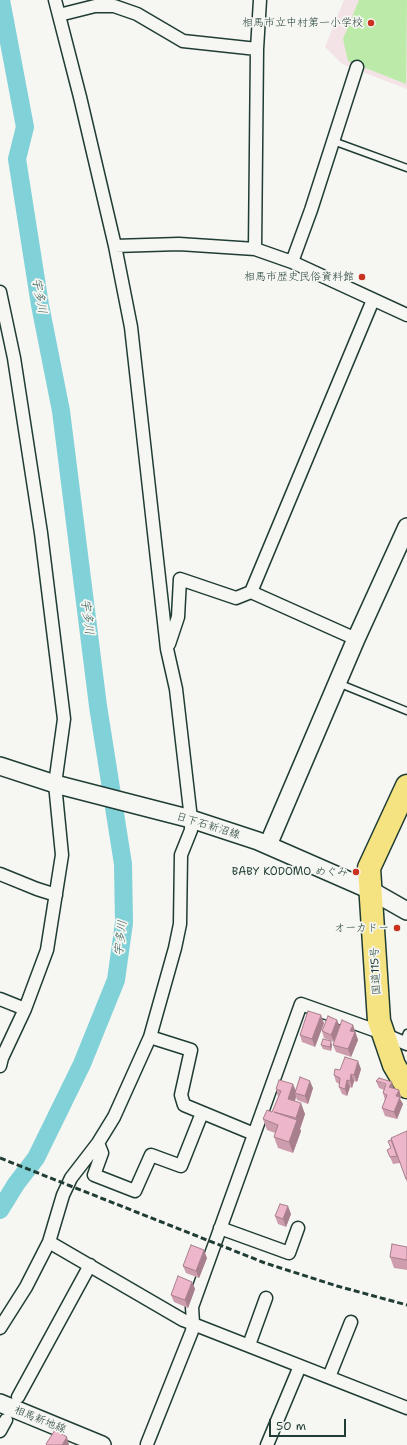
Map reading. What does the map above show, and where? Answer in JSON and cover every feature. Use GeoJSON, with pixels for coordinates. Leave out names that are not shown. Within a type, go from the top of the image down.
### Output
{"type":"FeatureCollection","features":[{"type":"Feature","properties":{"kind":"highway","name":"国道115号"},"geometry":{"type":"LineString","coordinates":[[407,786],[369,868],[379,1021],[394,1065],[407,1087]]}},
{"type":"Feature","properties":{"kind":"main road"},"geometry":{"type":"LineString","coordinates":[[268,845],[356,639],[407,527]]}},
{"type":"Feature","properties":{"kind":"main road","name":"日下石新沼線"},"geometry":{"type":"LineString","coordinates":[[0,766],[62,786],[188,819],[268,845],[370,890],[407,911]]}},
{"type":"Feature","properties":{"kind":"main road","name":"相馬新地線"},"geometry":{"type":"LineString","coordinates":[[0,1403],[102,1445]]}},
{"type":"Feature","properties":{"kind":"street"},"geometry":{"type":"LineString","coordinates":[[0,1328],[26,1287],[49,1242],[63,1194],[71,1178],[98,1143],[114,1117],[150,1037],[175,948],[180,924],[181,855],[191,830],[188,819],[176,688],[167,649],[160,571],[131,327],[115,246],[56,0]]}},
{"type":"Feature","properties":{"kind":"street"},"geometry":{"type":"LineString","coordinates":[[255,249],[257,49],[260,0]]}},
{"type":"Feature","properties":{"kind":"street"},"geometry":{"type":"LineString","coordinates":[[59,15],[95,6],[114,6],[137,14],[183,40],[257,49]]}},
{"type":"Feature","properties":{"kind":"street"},"geometry":{"type":"LineString","coordinates":[[292,262],[311,210],[357,67]]}},
{"type":"Feature","properties":{"kind":"street"},"geometry":{"type":"LineString","coordinates":[[115,246],[179,244],[255,249],[292,262],[407,315]]}},
{"type":"Feature","properties":{"kind":"street"},"geometry":{"type":"LineString","coordinates":[[0,292],[14,358],[41,533],[64,719],[62,855],[47,950],[25,1009],[1,1062]]}},
{"type":"Feature","properties":{"kind":"street"},"geometry":{"type":"LineString","coordinates":[[167,649],[178,617],[180,579],[236,598],[251,592],[373,300]]}},
{"type":"Feature","properties":{"kind":"street"},"geometry":{"type":"LineString","coordinates":[[251,592],[356,639]]}},
{"type":"Feature","properties":{"kind":"street"},"geometry":{"type":"LineString","coordinates":[[0,874],[56,895]]}},
{"type":"Feature","properties":{"kind":"street"},"geometry":{"type":"LineString","coordinates":[[0,999],[25,1009]]}},
{"type":"Feature","properties":{"kind":"street"},"geometry":{"type":"LineString","coordinates":[[147,1444],[192,1331],[192,1307],[301,1004],[384,1034],[406,1040]]}},
{"type":"Feature","properties":{"kind":"street"},"geometry":{"type":"LineString","coordinates":[[150,1037],[190,1050],[181,1095],[184,1105],[254,1134]]}},
{"type":"Feature","properties":{"kind":"street"},"geometry":{"type":"LineString","coordinates":[[98,1143],[102,1153],[94,1175],[135,1191],[151,1155],[181,1166],[202,1113]]}},
{"type":"Feature","properties":{"kind":"street"},"geometry":{"type":"LineString","coordinates":[[220,1228],[289,1253],[298,1228]]}},
{"type":"Feature","properties":{"kind":"street"},"geometry":{"type":"LineString","coordinates":[[49,1242],[183,1320],[407,1408]]}},
{"type":"Feature","properties":{"kind":"street"},"geometry":{"type":"LineString","coordinates":[[18,1397],[90,1265]]}},
{"type":"Feature","properties":{"kind":"street"},"geometry":{"type":"LineString","coordinates":[[248,1345],[266,1298]]}},
{"type":"Feature","properties":{"kind":"street"},"geometry":{"type":"LineString","coordinates":[[329,1377],[351,1322]]}},
{"type":"Feature","properties":{"kind":"street"},"geometry":{"type":"LineString","coordinates":[[267,1445],[300,1366]]}},
{"type":"Feature","properties":{"kind":"street"},"geometry":{"type":"LineString","coordinates":[[0,1431],[6,1420]]}},
{"type":"Feature","properties":{"kind":"lane"},"geometry":{"type":"LineString","coordinates":[[333,141],[407,168]]}},
{"type":"Feature","properties":{"kind":"lane"},"geometry":{"type":"LineString","coordinates":[[338,682],[407,711]]}},
{"type":"Feature","properties":{"kind":"shaded area","name":"相馬市立中村第一小学校"},"geometry":{"type":"Polygon","coordinates":[[[344,0],[407,0],[407,89],[342,64],[325,47],[344,0]]]}},
{"type":"Feature","properties":{"kind":"green space","name":"相馬市立中村第一小学校"},"geometry":{"type":"Polygon","coordinates":[[[359,0],[407,0],[406,84],[348,61],[343,39],[359,0]]]}},
{"type":"Feature","properties":{"kind":"building"},"geometry":{"type":"Polygon","coordinates":[[[308,1011],[321,1015],[312,1039],[300,1035],[308,1011]]]}},
{"type":"Feature","properties":{"kind":"building"},"geometry":{"type":"Polygon","coordinates":[[[328,1016],[337,1020],[331,1035],[322,1031],[328,1016]]]}},
{"type":"Feature","properties":{"kind":"building"},"geometry":{"type":"Polygon","coordinates":[[[342,1020],[353,1025],[350,1031],[355,1032],[348,1049],[333,1045],[342,1020]]]}},
{"type":"Feature","properties":{"kind":"building"},"geometry":{"type":"Polygon","coordinates":[[[323,1039],[331,1041],[330,1047],[321,1045],[323,1039]]]}},
{"type":"Feature","properties":{"kind":"building"},"geometry":{"type":"Polygon","coordinates":[[[345,1057],[358,1061],[354,1075],[351,1074],[350,1081],[347,1080],[345,1089],[339,1087],[340,1078],[334,1075],[335,1069],[340,1070],[345,1057]]]}},
{"type":"Feature","properties":{"kind":"building"},"geometry":{"type":"Polygon","coordinates":[[[300,1077],[310,1081],[305,1096],[295,1093],[300,1077]]]}},
{"type":"Feature","properties":{"kind":"building"},"geometry":{"type":"Polygon","coordinates":[[[379,1078],[392,1082],[389,1087],[399,1090],[396,1096],[400,1097],[394,1112],[382,1108],[387,1095],[383,1093],[386,1084],[376,1081],[379,1078]]]}},
{"type":"Feature","properties":{"kind":"building"},"geometry":{"type":"Polygon","coordinates":[[[279,1080],[293,1084],[288,1099],[301,1103],[296,1118],[274,1112],[297,1120],[289,1142],[274,1137],[278,1125],[263,1119],[267,1110],[272,1112],[281,1091],[276,1089],[279,1080]]]}},
{"type":"Feature","properties":{"kind":"building"},"geometry":{"type":"Polygon","coordinates":[[[407,1131],[407,1179],[406,1179],[391,1138],[407,1131]]]}},
{"type":"Feature","properties":{"kind":"building"},"geometry":{"type":"Polygon","coordinates":[[[391,1140],[397,1156],[390,1157],[387,1150],[391,1148],[388,1141],[391,1140]]]}},
{"type":"Feature","properties":{"kind":"building"},"geometry":{"type":"Polygon","coordinates":[[[280,1204],[288,1206],[283,1219],[275,1216],[280,1204]]]}},
{"type":"Feature","properties":{"kind":"building"},"geometry":{"type":"Polygon","coordinates":[[[392,1244],[407,1247],[407,1260],[390,1257],[392,1244]]]}},
{"type":"Feature","properties":{"kind":"building"},"geometry":{"type":"Polygon","coordinates":[[[191,1245],[204,1250],[196,1271],[183,1266],[191,1245]]]}},
{"type":"Feature","properties":{"kind":"building"},"geometry":{"type":"Polygon","coordinates":[[[178,1276],[192,1282],[185,1300],[171,1295],[178,1276]]]}},
{"type":"Feature","properties":{"kind":"building"},"geometry":{"type":"Polygon","coordinates":[[[55,1430],[67,1437],[62,1445],[47,1445],[46,1444],[55,1430]]]}},
{"type":"Feature","properties":{"kind":"waterway","name":"宇多川"},"geometry":{"type":"LineString","coordinates":[[0,1210],[16,1184],[36,1158],[82,1064],[116,980],[124,923],[123,864],[98,706],[61,411],[40,305],[17,159],[25,127],[1,0]]}},
{"type":"Feature","properties":{"kind":"railway"},"geometry":{"type":"LineString","coordinates":[[0,1158],[265,1263],[337,1286],[407,1305]]}},
{"type":"Feature","properties":{"kind":"place","name":"相馬市立中村第一小学校"},"geometry":{"type":"Point","coordinates":[371,23]}},
{"type":"Feature","properties":{"kind":"place","name":"相馬市歴史民俗資料館"},"geometry":{"type":"Point","coordinates":[362,277]}},
{"type":"Feature","properties":{"kind":"place","name":"BABY KODOMO めぐみ"},"geometry":{"type":"Point","coordinates":[356,872]}},
{"type":"Feature","properties":{"kind":"place","name":"オーカドー"},"geometry":{"type":"Point","coordinates":[397,928]}}]}
